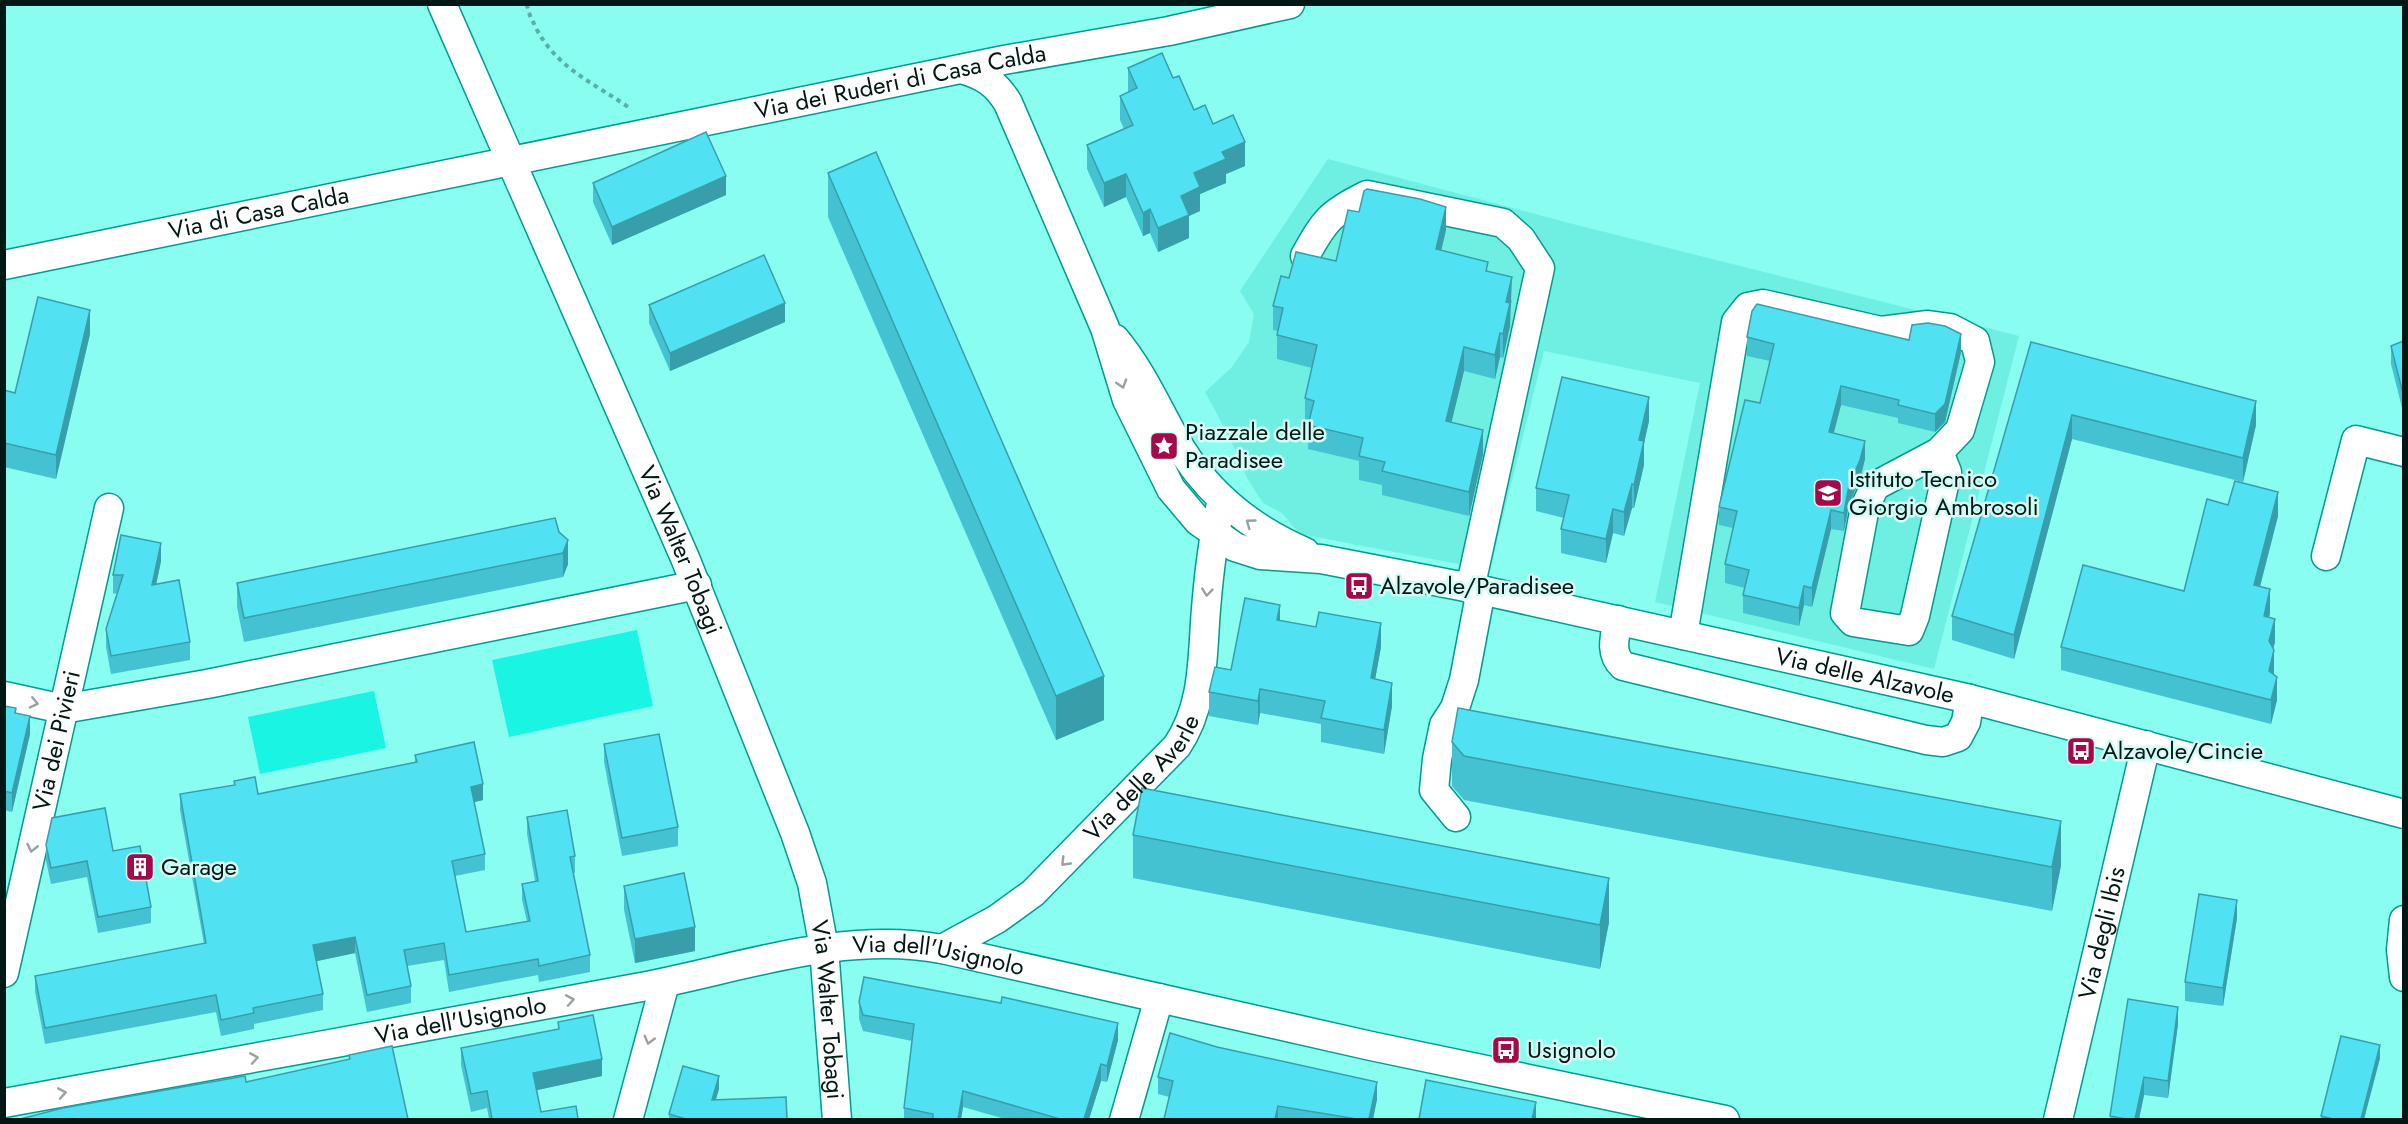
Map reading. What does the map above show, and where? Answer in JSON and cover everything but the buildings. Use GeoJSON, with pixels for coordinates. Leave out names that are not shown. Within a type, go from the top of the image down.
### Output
{"type":"FeatureCollection","features":[{"type":"Feature","properties":{"kind":"street","name":"Via Walter Tobagi"},"geometry":{"type":"LineString","coordinates":[[442,4],[697,585],[795,833],[812,883],[824,948],[837,1119]]}},
{"type":"Feature","properties":{"kind":"street","name":"Via dei Ruderi di Casa Calda"},"geometry":{"type":"LineString","coordinates":[[512,162],[961,69],[1169,31],[1283,5]]}},
{"type":"Feature","properties":{"kind":"street"},"geometry":{"type":"LineString","coordinates":[[961,69],[976,73],[991,81],[1008,103],[1105,328],[1127,400],[1171,489],[1185,508],[1214,534],[1249,552],[1286,558],[1321,559]]}},
{"type":"Feature","properties":{"kind":"street","name":"Via di Casa Calda"},"geometry":{"type":"LineString","coordinates":[[4,265],[512,162]]}},
{"type":"Feature","properties":{"kind":"street"},"geometry":{"type":"LineString","coordinates":[[1305,256],[1323,223],[1346,205],[1367,195],[1503,223],[1521,239],[1540,268],[1475,589],[1464,680],[1455,708],[1444,725],[1437,759],[1434,790],[1456,817]]}},
{"type":"Feature","properties":{"kind":"street"},"geometry":{"type":"LineString","coordinates":[[1683,635],[1736,322],[1748,307],[1763,304],[1881,331],[1928,325],[1950,327],[1975,341],[1980,362],[1960,430],[1939,452],[1875,486],[1865,507],[1845,613],[1853,622],[1909,631],[1915,616],[1947,472],[1939,452]]}},
{"type":"Feature","properties":{"kind":"street"},"geometry":{"type":"LineString","coordinates":[[1105,328],[1139,372],[1192,467],[1222,500],[1267,534],[1321,559]]}},
{"type":"Feature","properties":{"kind":"street"},"geometry":{"type":"LineString","coordinates":[[2326,556],[2356,440],[2403,452]]}},
{"type":"Feature","properties":{"kind":"street","name":"Via delle Averle"},"geometry":{"type":"LineString","coordinates":[[942,949],[997,919],[1033,893],[1177,746],[1184,736],[1195,709],[1202,676],[1214,534],[1222,500]]}},
{"type":"Feature","properties":{"kind":"street","name":"Via dei Pivieri"},"geometry":{"type":"LineString","coordinates":[[4,974],[109,508]]}},
{"type":"Feature","properties":{"kind":"street","name":"Via delle Alzavole"},"geometry":{"type":"LineString","coordinates":[[1321,559],[1475,589],[1970,699],[2403,814]]}},
{"type":"Feature","properties":{"kind":"street"},"geometry":{"type":"LineString","coordinates":[[4,696],[63,709],[207,684],[697,585]]}},
{"type":"Feature","properties":{"kind":"street"},"geometry":{"type":"LineString","coordinates":[[1618,620],[1614,653],[1617,661],[1623,666],[1926,740],[1943,742],[1958,737],[1966,723],[1970,699]]}},
{"type":"Feature","properties":{"kind":"street","name":"Via degli Ibis"},"geometry":{"type":"LineString","coordinates":[[2058,1119],[2146,745]]}},
{"type":"Feature","properties":{"kind":"street"},"geometry":{"type":"LineString","coordinates":[[2403,920],[2401,950],[2403,977]]}},
{"type":"Feature","properties":{"kind":"street","name":"Via dell'Usignolo"},"geometry":{"type":"LineString","coordinates":[[4,1103],[664,983],[824,948],[894,945],[942,949],[1691,1116],[1725,1119]]}},
{"type":"Feature","properties":{"kind":"street"},"geometry":{"type":"LineString","coordinates":[[628,1119],[664,983]]}},
{"type":"Feature","properties":{"kind":"street"},"geometry":{"type":"LineString","coordinates":[[1124,1119],[1159,998]]}},
{"type":"Feature","properties":{"kind":"path"},"geometry":{"type":"LineString","coordinates":[[527,4],[528,13],[548,49],[572,71],[637,113]]}},
{"type":"Feature","properties":{"kind":"shaded area"},"geometry":{"type":"Polygon","coordinates":[[[1328,159],[1573,224],[2019,336],[1934,669],[1655,602],[1700,383],[1544,351],[1490,570],[1300,534],[1282,513],[1263,503],[1247,478],[1229,436],[1205,392],[1232,367],[1249,342],[1254,314],[1240,291],[1328,159]]]}},
{"type":"Feature","properties":{"kind":"shaded area"},"geometry":{"type":"Polygon","coordinates":[[[637,630],[653,706],[509,737],[492,660],[637,630]]]}},
{"type":"Feature","properties":{"kind":"shaded area"},"geometry":{"type":"Polygon","coordinates":[[[374,691],[386,748],[260,774],[248,717],[374,691]]]}},
{"type":"Feature","properties":{"kind":"place","name":"Piazzale delle Paradisee"},"geometry":{"type":"Point","coordinates":[1164,446]}},
{"type":"Feature","properties":{"kind":"place","name":"Istituto Tecnico Giorgio Ambrosoli"},"geometry":{"type":"Point","coordinates":[1828,493]}},
{"type":"Feature","properties":{"kind":"place","name":"Alzavole/Paradisee"},"geometry":{"type":"Point","coordinates":[1359,586]}},
{"type":"Feature","properties":{"kind":"place","name":"Alzavole/Cincie"},"geometry":{"type":"Point","coordinates":[2081,751]}},
{"type":"Feature","properties":{"kind":"place","name":"Garage"},"geometry":{"type":"Point","coordinates":[140,867]}},
{"type":"Feature","properties":{"kind":"place","name":"Usignolo"},"geometry":{"type":"Point","coordinates":[1506,1050]}}]}
